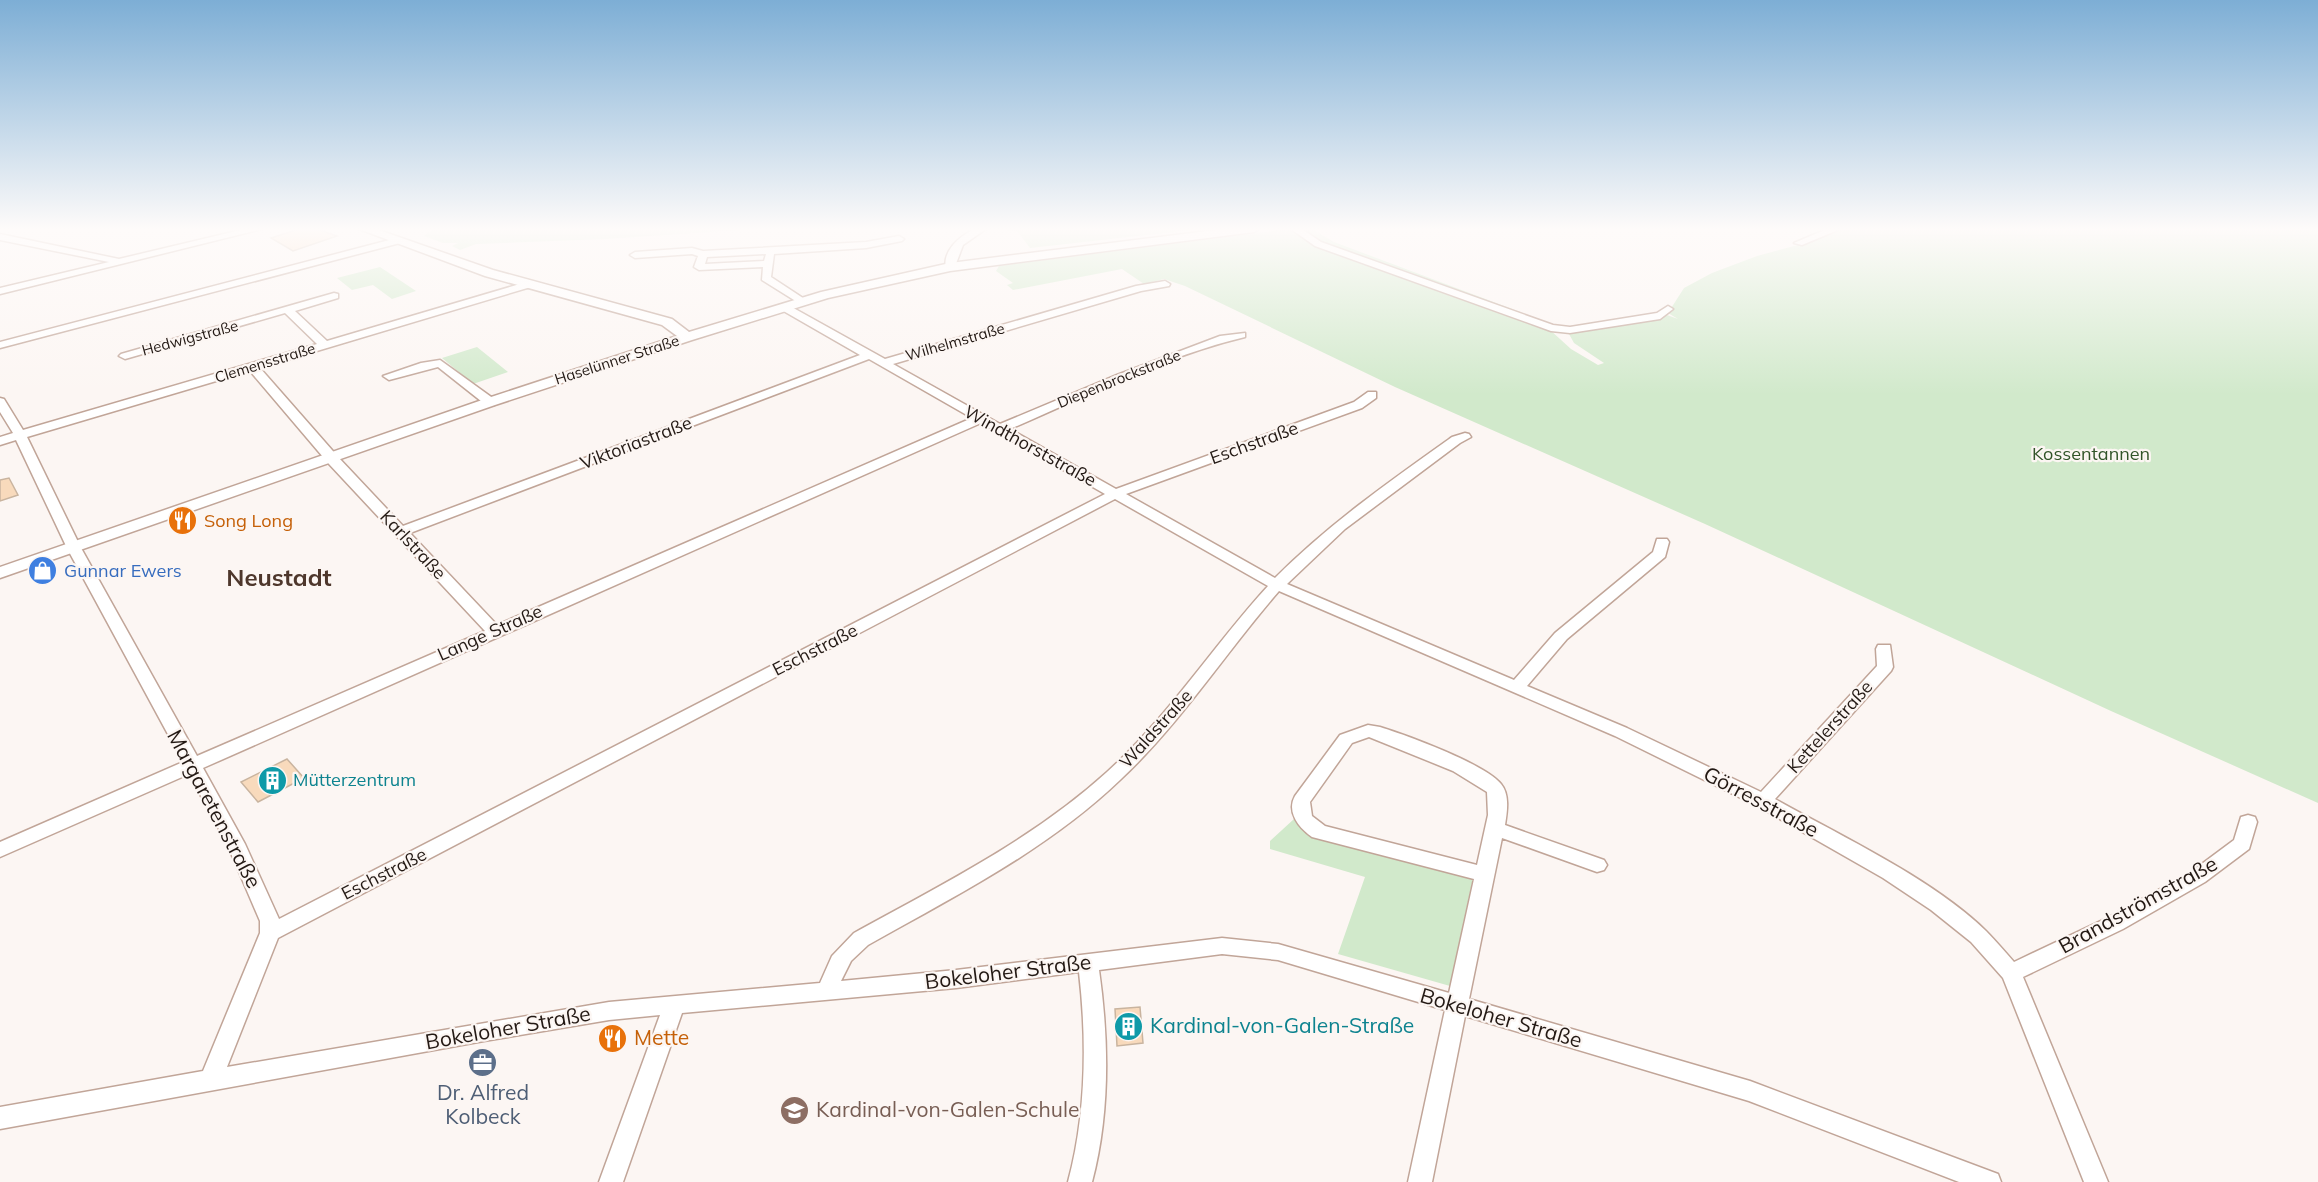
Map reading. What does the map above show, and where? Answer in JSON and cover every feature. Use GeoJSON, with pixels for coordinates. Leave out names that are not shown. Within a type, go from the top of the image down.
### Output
{"type":"FeatureCollection","features":[{"type":"Feature","properties":{"kind":"street"},"geometry":{"type":"LineString","coordinates":[[0,291],[29,284]]}},
{"type":"Feature","properties":{"kind":"street"},"geometry":{"type":"LineString","coordinates":[[0,345],[232,284]]}},
{"type":"Feature","properties":{"kind":"street","name":"Clemensstraße"},"geometry":{"type":"LineString","coordinates":[[0,441],[529,284]]}},
{"type":"Feature","properties":{"kind":"street"},"geometry":{"type":"LineString","coordinates":[[531,284],[667,322],[687,337]]}},
{"type":"Feature","properties":{"kind":"street"},"geometry":{"type":"LineString","coordinates":[[775,284],[802,302]]}},
{"type":"Feature","properties":{"kind":"street","name":"Haselünner Straße"},"geometry":{"type":"LineString","coordinates":[[0,573],[490,402],[687,337],[867,284]]}},
{"type":"Feature","properties":{"kind":"street","name":"Wilhelmstraße"},"geometry":{"type":"LineString","coordinates":[[884,363],[1140,288],[1165,284]]}},
{"type":"Feature","properties":{"kind":"street"},"geometry":{"type":"LineString","coordinates":[[1429,284],[1551,328],[1570,330],[1660,316],[1668,309]]}},
{"type":"Feature","properties":{"kind":"street","name":"Hedwigstraße"},"geometry":{"type":"LineString","coordinates":[[125,356],[289,311],[334,296]]}},
{"type":"Feature","properties":{"kind":"street","name":"Windthorststraße"},"geometry":{"type":"LineString","coordinates":[[784,307],[1277,585]]}},
{"type":"Feature","properties":{"kind":"street"},"geometry":{"type":"LineString","coordinates":[[289,311],[325,345]]}},
{"type":"Feature","properties":{"kind":"street","name":"Diepenbrockstraße"},"geometry":{"type":"LineString","coordinates":[[999,429],[1121,377],[1224,338],[1241,335]]}},
{"type":"Feature","properties":{"kind":"street","name":"Viktoriastraße"},"geometry":{"type":"LineString","coordinates":[[401,532],[870,355]]}},
{"type":"Feature","properties":{"kind":"street"},"geometry":{"type":"LineString","coordinates":[[389,376],[425,364],[440,363],[490,402]]}},
{"type":"Feature","properties":{"kind":"street","name":"Karlstraße"},"geometry":{"type":"LineString","coordinates":[[253,367],[331,458],[494,632]]}},
{"type":"Feature","properties":{"kind":"street","name":"Eschstraße"},"geometry":{"type":"LineString","coordinates":[[270,933],[1115,494],[1358,405],[1372,395]]}},
{"type":"Feature","properties":{"kind":"street","name":"Margaretenstraße"},"geometry":{"type":"LineString","coordinates":[[0,402],[20,435],[74,548],[236,844],[270,921],[270,933]]}},
{"type":"Feature","properties":{"kind":"street","name":"Lange Straße"},"geometry":{"type":"LineString","coordinates":[[0,850],[981,419]]}},
{"type":"Feature","properties":{"kind":"street","name":"Waldstraße"},"geometry":{"type":"LineString","coordinates":[[829,991],[830,979],[846,951],[861,939],[1018,850],[1065,818],[1115,775],[1158,730],[1277,585],[1347,521],[1456,440],[1465,437]]}},
{"type":"Feature","properties":{"kind":"street"},"geometry":{"type":"LineString","coordinates":[[1518,686],[1561,636],[1660,554],[1662,542]]}},
{"type":"Feature","properties":{"kind":"street","name":"Görresstraße"},"geometry":{"type":"LineString","coordinates":[[1277,585],[1518,686],[1621,732],[1763,801],[1890,873],[1938,904],[1978,936],[2011,973],[2096,1182]]}},
{"type":"Feature","properties":{"kind":"street","name":"Kettelerstraße"},"geometry":{"type":"LineString","coordinates":[[1763,801],[1885,667],[1884,649]]}},
{"type":"Feature","properties":{"kind":"street"},"geometry":{"type":"LineString","coordinates":[[1420,1182],[1485,874],[1498,796],[1495,788],[1476,774],[1368,731],[1346,739],[1301,801],[1300,813],[1306,824],[1319,832],[1485,874]]}},
{"type":"Feature","properties":{"kind":"street","name":"Brandströmstraße"},"geometry":{"type":"LineString","coordinates":[[2011,973],[2115,923],[2198,877],[2242,844],[2248,822]]}},
{"type":"Feature","properties":{"kind":"street"},"geometry":{"type":"LineString","coordinates":[[1494,828],[1597,865]]}},
{"type":"Feature","properties":{"kind":"street"},"geometry":{"type":"LineString","coordinates":[[210,1081],[270,933]]}},
{"type":"Feature","properties":{"kind":"street","name":"Bokeloher Straße"},"geometry":{"type":"LineString","coordinates":[[0,1118],[484,1031],[609,1011],[829,991],[1203,948],[1253,948],[1278,952],[1750,1091],[1989,1182]]}},
{"type":"Feature","properties":{"kind":"street"},"geometry":{"type":"LineString","coordinates":[[1080,1182],[1085,1167],[1092,1107],[1093,1031],[1088,963]]}},
{"type":"Feature","properties":{"kind":"street"},"geometry":{"type":"LineString","coordinates":[[611,1182],[675,1004]]}},
{"type":"Feature","properties":{"kind":"green space"},"geometry":{"type":"Polygon","coordinates":[[[345,284],[406,284],[416,291],[392,299],[373,285],[352,290],[345,284]]]}},
{"type":"Feature","properties":{"kind":"green space","name":"Kossentannen"},"geometry":{"type":"Polygon","coordinates":[[[1010,284],[1043,284],[1013,290],[1007,285],[1010,284]]]}},
{"type":"Feature","properties":{"kind":"green space","name":"Kossentannen"},"geometry":{"type":"Polygon","coordinates":[[[1179,284],[1426,284],[1549,329],[1571,349],[1598,365],[1604,363],[1574,343],[1569,334],[1667,315],[1678,319],[1668,313],[1684,288],[1691,284],[2318,284],[2318,803],[2111,711],[1705,524],[1395,387],[1179,284]]]}},
{"type":"Feature","properties":{"kind":"green space"},"geometry":{"type":"Polygon","coordinates":[[[1435,284],[1446,284],[1563,327],[1644,315],[1649,317],[1564,328],[1551,326],[1435,284]]]}},
{"type":"Feature","properties":{"kind":"green space"},"geometry":{"type":"Polygon","coordinates":[[[477,347],[508,372],[473,384],[442,358],[477,347]]]}},
{"type":"Feature","properties":{"kind":"green space"},"geometry":{"type":"Polygon","coordinates":[[[1294,819],[1301,828],[1322,838],[1473,878],[1450,986],[1338,954],[1365,877],[1270,849],[1270,841],[1294,819]]]}},
{"type":"Feature","properties":{"kind":"building"},"geometry":{"type":"Polygon","coordinates":[[[9,478],[18,495],[0,501],[0,480],[9,478]]]}},
{"type":"Feature","properties":{"kind":"building","name":"Mütterzentrum"},"geometry":{"type":"Polygon","coordinates":[[[287,759],[304,778],[258,802],[241,782],[287,759]]]}},
{"type":"Feature","properties":{"kind":"building","name":"Kardinal-von-Galen-Straße"},"geometry":{"type":"Polygon","coordinates":[[[1140,1007],[1143,1043],[1117,1046],[1115,1009],[1140,1007]]]}},
{"type":"Feature","properties":{"kind":"place","name":"Song Long"},"geometry":{"type":"Point","coordinates":[183,521]}},
{"type":"Feature","properties":{"kind":"place","name":"Gunnar Ewers"},"geometry":{"type":"Point","coordinates":[43,571]}},
{"type":"Feature","properties":{"kind":"place","name":"Mütterzentrum"},"geometry":{"type":"Point","coordinates":[272,780]}},
{"type":"Feature","properties":{"kind":"place","name":"Kardinal-von-Galen-Straße"},"geometry":{"type":"Point","coordinates":[1129,1026]}},
{"type":"Feature","properties":{"kind":"place","name":"Mette"},"geometry":{"type":"Point","coordinates":[613,1038]}},
{"type":"Feature","properties":{"kind":"place","name":"Dr. Alfred Kolbeck"},"geometry":{"type":"Point","coordinates":[483,1062]}},
{"type":"Feature","properties":{"kind":"place","name":"Kardinal-von-Galen-Schule"},"geometry":{"type":"Point","coordinates":[795,1110]}},
{"type":"Feature","properties":{"kind":"district","name":"Neustadt"},"geometry":{"type":"Point","coordinates":[279,578]}}]}
